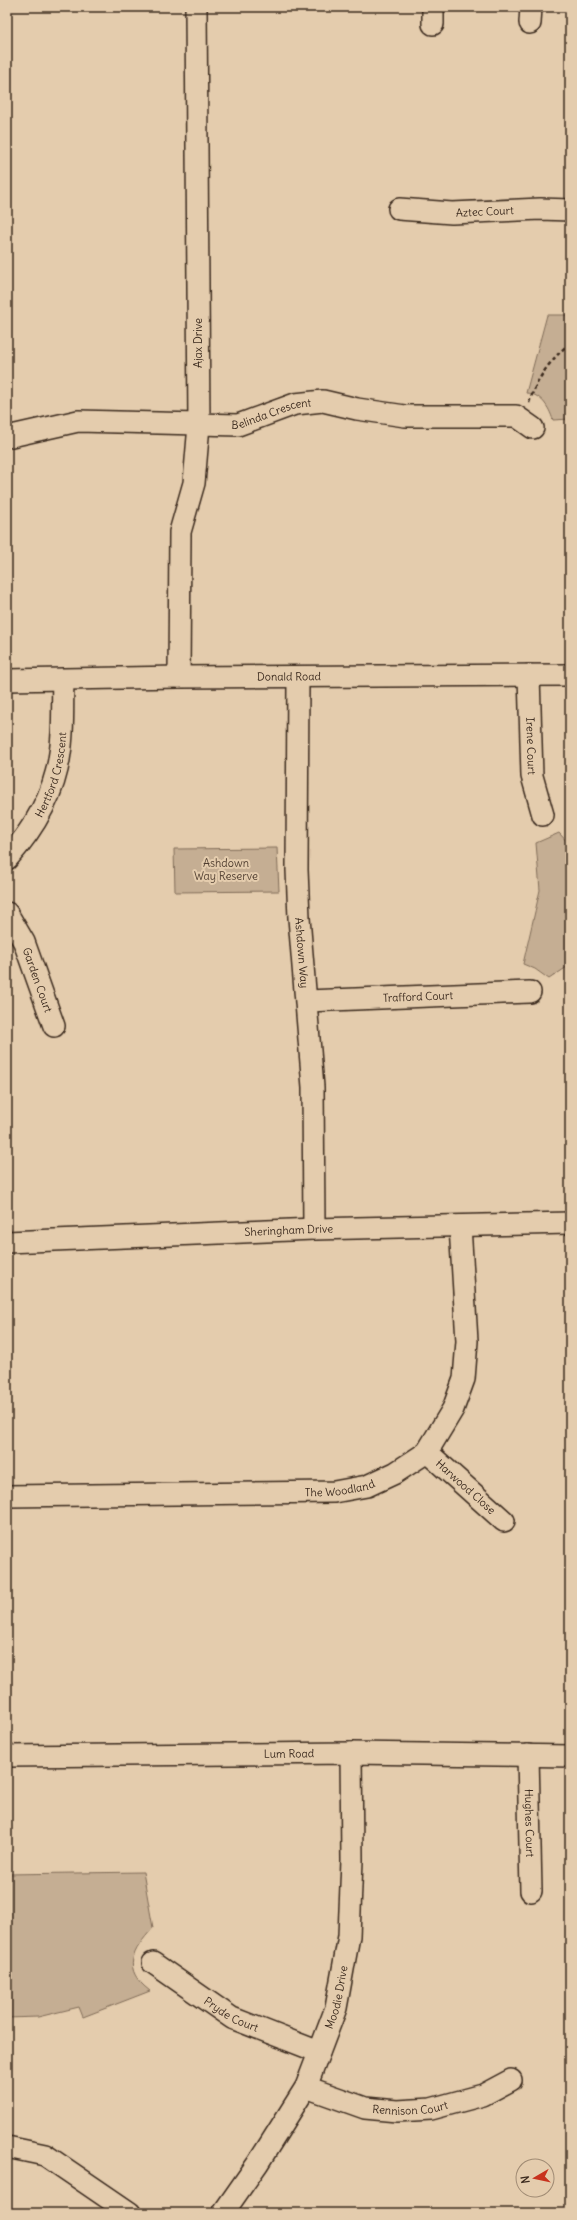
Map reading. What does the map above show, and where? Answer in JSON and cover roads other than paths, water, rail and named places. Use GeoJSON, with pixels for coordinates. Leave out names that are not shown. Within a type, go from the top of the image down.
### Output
{"type":"FeatureCollection","features":[{"type":"Feature","properties":{"kind":"street","name":"Ajax Drive"},"geometry":{"type":"LineString","coordinates":[[179,677],[180,532],[194,483],[199,425],[196,7]]}},
{"type":"Feature","properties":{"kind":"street","name":"Aztec Court"},"geometry":{"type":"LineString","coordinates":[[399,209],[452,213],[540,209],[570,210]]}},
{"type":"Feature","properties":{"kind":"street","name":"Belinda Crescent"},"geometry":{"type":"LineString","coordinates":[[7,437],[78,421],[238,425],[294,404],[323,401],[357,409],[405,416],[516,416],[528,424]]}},
{"type":"Feature","properties":{"kind":"street","name":"Irene Court"},"geometry":{"type":"LineString","coordinates":[[529,675],[532,776],[543,815]]}},
{"type":"Feature","properties":{"kind":"street","name":"Donald Road"},"geometry":{"type":"LineString","coordinates":[[7,680],[179,677],[570,675]]}},
{"type":"Feature","properties":{"kind":"street","name":"Ashdown Way"},"geometry":{"type":"LineString","coordinates":[[298,677],[297,870],[299,918],[307,1000],[313,1087],[314,1229]]}},
{"type":"Feature","properties":{"kind":"street","name":"Hertford Crescent"},"geometry":{"type":"LineString","coordinates":[[7,859],[37,818],[52,788],[60,753],[63,680]]}},
{"type":"Feature","properties":{"kind":"street","name":"Garden Court"},"geometry":{"type":"LineString","coordinates":[[7,913],[24,942],[54,1026]]}},
{"type":"Feature","properties":{"kind":"street","name":"Trafford Court"},"geometry":{"type":"LineString","coordinates":[[307,1000],[530,992]]}},
{"type":"Feature","properties":{"kind":"street","name":"Sheringham Drive"},"geometry":{"type":"LineString","coordinates":[[7,1242],[314,1229],[570,1223]]}},
{"type":"Feature","properties":{"kind":"street","name":"The Woodland"},"geometry":{"type":"LineString","coordinates":[[7,1496],[334,1492],[367,1486],[396,1473],[427,1452],[453,1409],[464,1379],[467,1341],[460,1226]]}},
{"type":"Feature","properties":{"kind":"street","name":"Harwood Close"},"geometry":{"type":"LineString","coordinates":[[427,1452],[504,1521]]}},
{"type":"Feature","properties":{"kind":"street","name":"Lum Road"},"geometry":{"type":"LineString","coordinates":[[7,1756],[351,1753],[570,1756]]}},
{"type":"Feature","properties":{"kind":"street","name":"Moodie Drive"},"geometry":{"type":"LineString","coordinates":[[223,2213],[258,2163],[306,2087],[318,2052],[336,2008],[349,1936],[352,1860],[351,1753]]}},
{"type":"Feature","properties":{"kind":"street","name":"Hughes Court"},"geometry":{"type":"LineString","coordinates":[[528,1755],[531,1891]]}},
{"type":"Feature","properties":{"kind":"street","name":"Pryde Court"},"geometry":{"type":"LineString","coordinates":[[153,1963],[232,2018],[318,2052]]}},
{"type":"Feature","properties":{"kind":"street","name":"Rennison Court"},"geometry":{"type":"LineString","coordinates":[[306,2087],[365,2108],[397,2112],[431,2109],[483,2095],[511,2080]]}},
{"type":"Feature","properties":{"kind":"street"},"geometry":{"type":"LineString","coordinates":[[7,2147],[45,2155],[130,2213]]}},
{"type":"Feature","properties":{"kind":"park label","name":"Ashdown Way Reserve"},"geometry":{"type":"Point","coordinates":[226,869]}}]}
